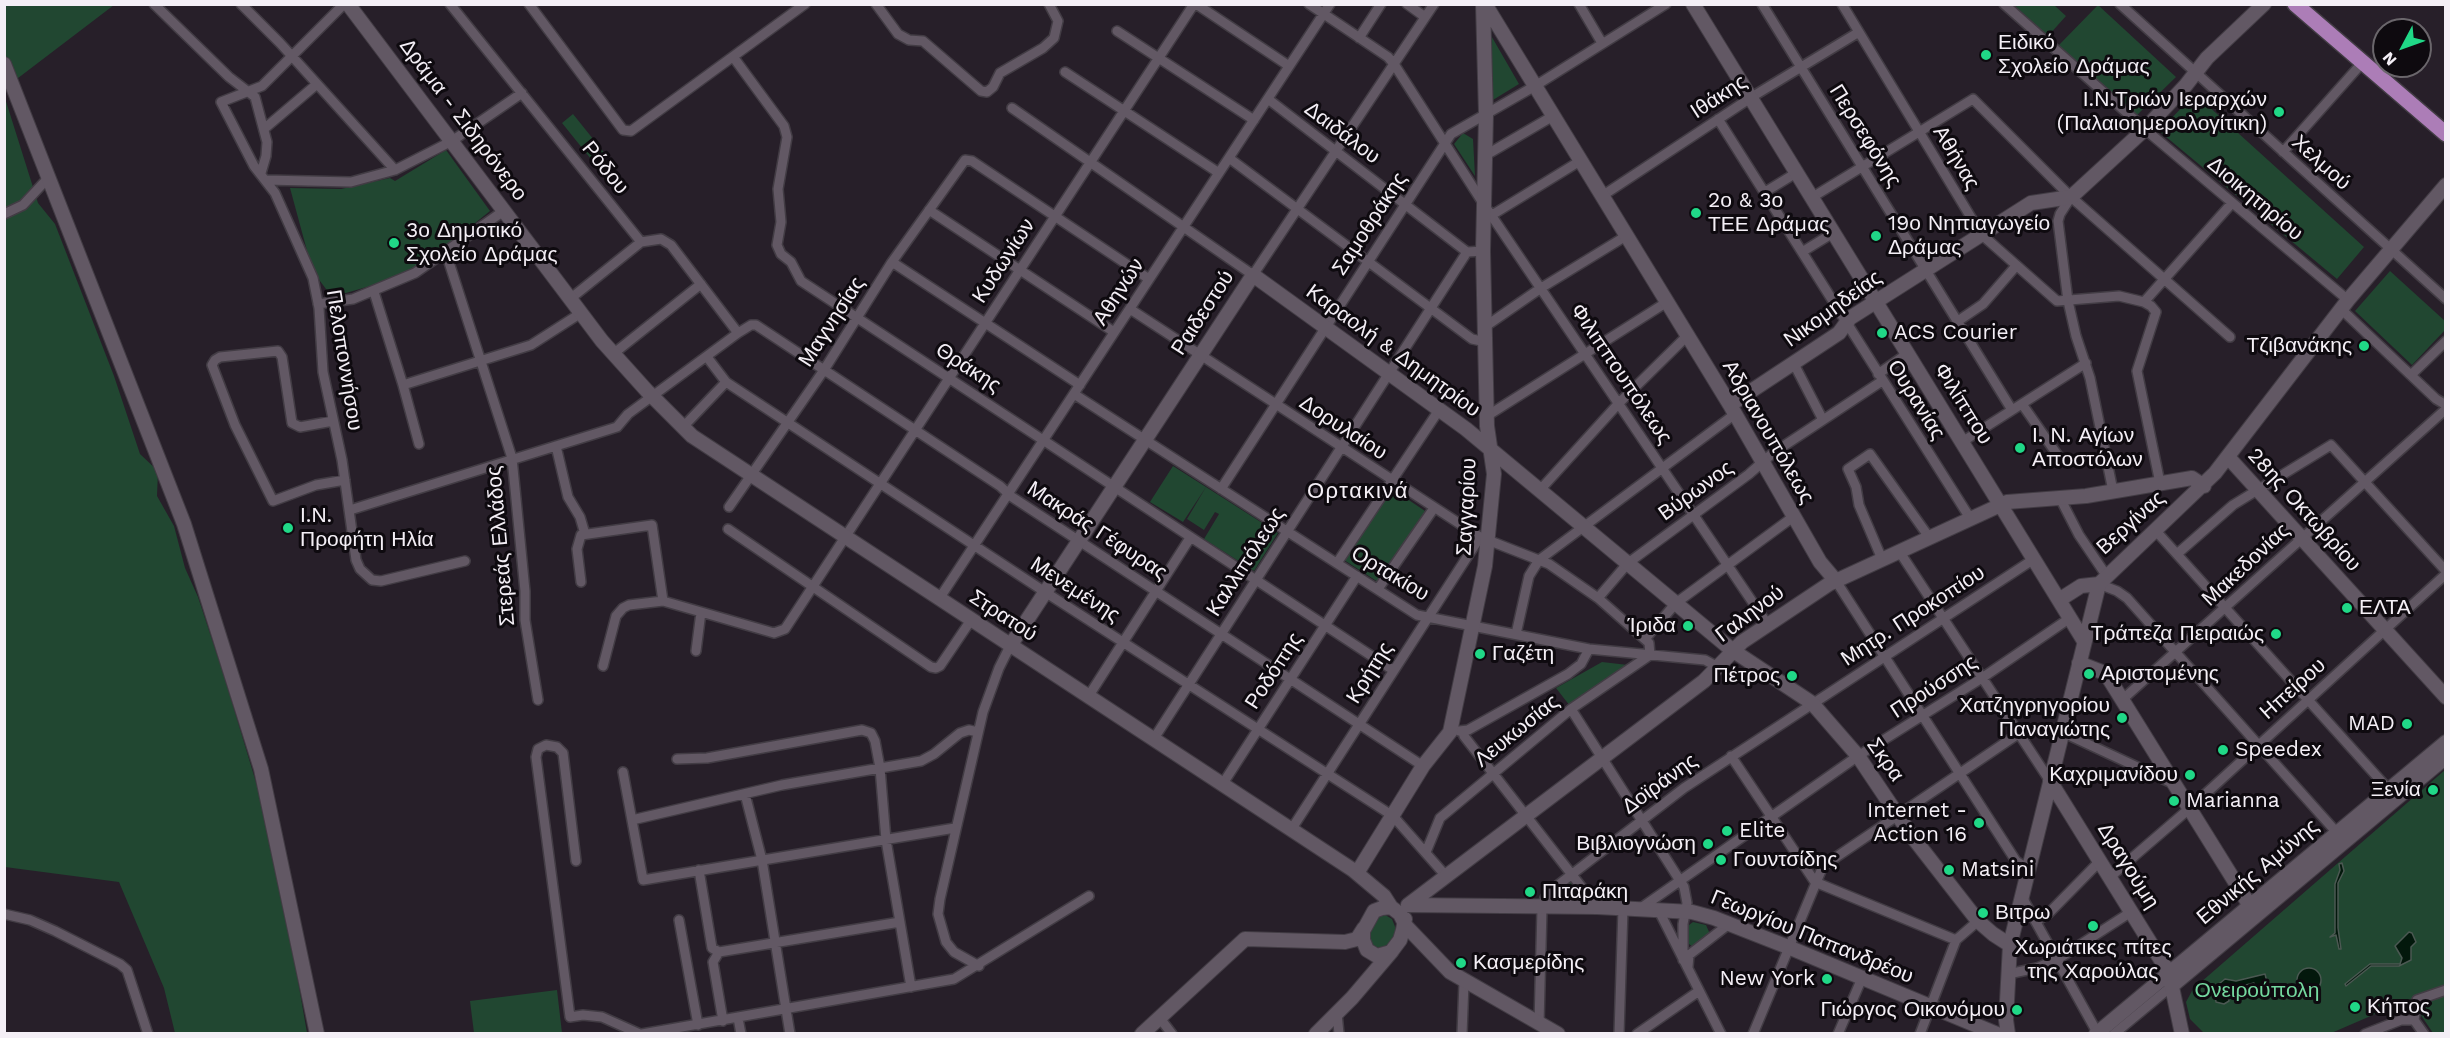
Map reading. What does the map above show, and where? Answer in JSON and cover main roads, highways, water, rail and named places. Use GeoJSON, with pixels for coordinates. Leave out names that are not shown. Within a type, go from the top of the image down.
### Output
{"type":"FeatureCollection","features":[{"type":"Feature","properties":{"kind":"main road"},"geometry":{"type":"LineString","coordinates":[[2295,4],[2445,134]]}},
{"type":"Feature","properties":{"kind":"place","name":"Ειδικό Σχολείο Δράμας"},"geometry":{"type":"Point","coordinates":[1986,55]}},
{"type":"Feature","properties":{"kind":"place","name":"Ι.Ν.Τριών Ιεραρχών (Παλαιοημερολογίτικη)"},"geometry":{"type":"Point","coordinates":[2279,112]}},
{"type":"Feature","properties":{"kind":"place","name":"2ο & 3ο ΤΕΕ Δράμας"},"geometry":{"type":"Point","coordinates":[1696,213]}},
{"type":"Feature","properties":{"kind":"place","name":"19ο Νηπιαγωγείο Δράμας"},"geometry":{"type":"Point","coordinates":[1876,236]}},
{"type":"Feature","properties":{"kind":"place","name":"3ο Δημοτικό Σχολείο Δράμας"},"geometry":{"type":"Point","coordinates":[394,243]}},
{"type":"Feature","properties":{"kind":"place","name":"ACS Courier"},"geometry":{"type":"Point","coordinates":[1882,333]}},
{"type":"Feature","properties":{"kind":"place","name":"Τζιβανάκης"},"geometry":{"type":"Point","coordinates":[2364,346]}},
{"type":"Feature","properties":{"kind":"place","name":"Ι. Ν. Αγίων Αποστόλων"},"geometry":{"type":"Point","coordinates":[2020,448]}},
{"type":"Feature","properties":{"kind":"place","name":"Ι.Ν. Προφήτη Ηλία"},"geometry":{"type":"Point","coordinates":[288,528]}},
{"type":"Feature","properties":{"kind":"place","name":"ΕΛΤΑ"},"geometry":{"type":"Point","coordinates":[2347,608]}},
{"type":"Feature","properties":{"kind":"place","name":"Ίριδα"},"geometry":{"type":"Point","coordinates":[1688,626]}},
{"type":"Feature","properties":{"kind":"place","name":"Τράπεζα Πειραιώς"},"geometry":{"type":"Point","coordinates":[2276,634]}},
{"type":"Feature","properties":{"kind":"place","name":"Γαζέτη"},"geometry":{"type":"Point","coordinates":[1480,654]}},
{"type":"Feature","properties":{"kind":"place","name":"Αριστομένης"},"geometry":{"type":"Point","coordinates":[2089,674]}},
{"type":"Feature","properties":{"kind":"place","name":"Πέτρος"},"geometry":{"type":"Point","coordinates":[1792,676]}},
{"type":"Feature","properties":{"kind":"place","name":"Χατζηγρηγορίου Παναγιώτης"},"geometry":{"type":"Point","coordinates":[2122,718]}},
{"type":"Feature","properties":{"kind":"place","name":"MAD"},"geometry":{"type":"Point","coordinates":[2407,724]}},
{"type":"Feature","properties":{"kind":"place","name":"Speedex"},"geometry":{"type":"Point","coordinates":[2223,750]}},
{"type":"Feature","properties":{"kind":"place","name":"Καχριμανίδου"},"geometry":{"type":"Point","coordinates":[2190,775]}},
{"type":"Feature","properties":{"kind":"place","name":"Ξενία"},"geometry":{"type":"Point","coordinates":[2433,790]}},
{"type":"Feature","properties":{"kind":"place","name":"Marianna"},"geometry":{"type":"Point","coordinates":[2174,801]}},
{"type":"Feature","properties":{"kind":"place","name":"Internet - Action 16"},"geometry":{"type":"Point","coordinates":[1979,823]}},
{"type":"Feature","properties":{"kind":"place","name":"Elite"},"geometry":{"type":"Point","coordinates":[1727,831]}},
{"type":"Feature","properties":{"kind":"place","name":"Βιβλιογνώση"},"geometry":{"type":"Point","coordinates":[1708,844]}},
{"type":"Feature","properties":{"kind":"place","name":"Γουντσίδης"},"geometry":{"type":"Point","coordinates":[1721,860]}},
{"type":"Feature","properties":{"kind":"place","name":"Matsini"},"geometry":{"type":"Point","coordinates":[1949,870]}},
{"type":"Feature","properties":{"kind":"place","name":"Πιταράκη"},"geometry":{"type":"Point","coordinates":[1530,892]}},
{"type":"Feature","properties":{"kind":"place","name":"Βιτρω"},"geometry":{"type":"Point","coordinates":[1983,913]}},
{"type":"Feature","properties":{"kind":"place","name":"Χωριάτικες πίτες της Χαρούλας"},"geometry":{"type":"Point","coordinates":[2093,926]}},
{"type":"Feature","properties":{"kind":"place","name":"Κασμερίδης"},"geometry":{"type":"Point","coordinates":[1461,963]}},
{"type":"Feature","properties":{"kind":"place","name":"New York"},"geometry":{"type":"Point","coordinates":[1827,979]}},
{"type":"Feature","properties":{"kind":"place","name":"Κήπος"},"geometry":{"type":"Point","coordinates":[2355,1007]}},
{"type":"Feature","properties":{"kind":"place","name":"Γιώργος Οικονόμου"},"geometry":{"type":"Point","coordinates":[2017,1010]}},
{"type":"Feature","properties":{"kind":"district","name":"Ορτακινά"},"geometry":{"type":"Point","coordinates":[1358,492]}},
{"type":"Feature","properties":{"kind":"park label","name":"Ονειρούπολη"},"geometry":{"type":"Point","coordinates":[2257,991]}}]}
